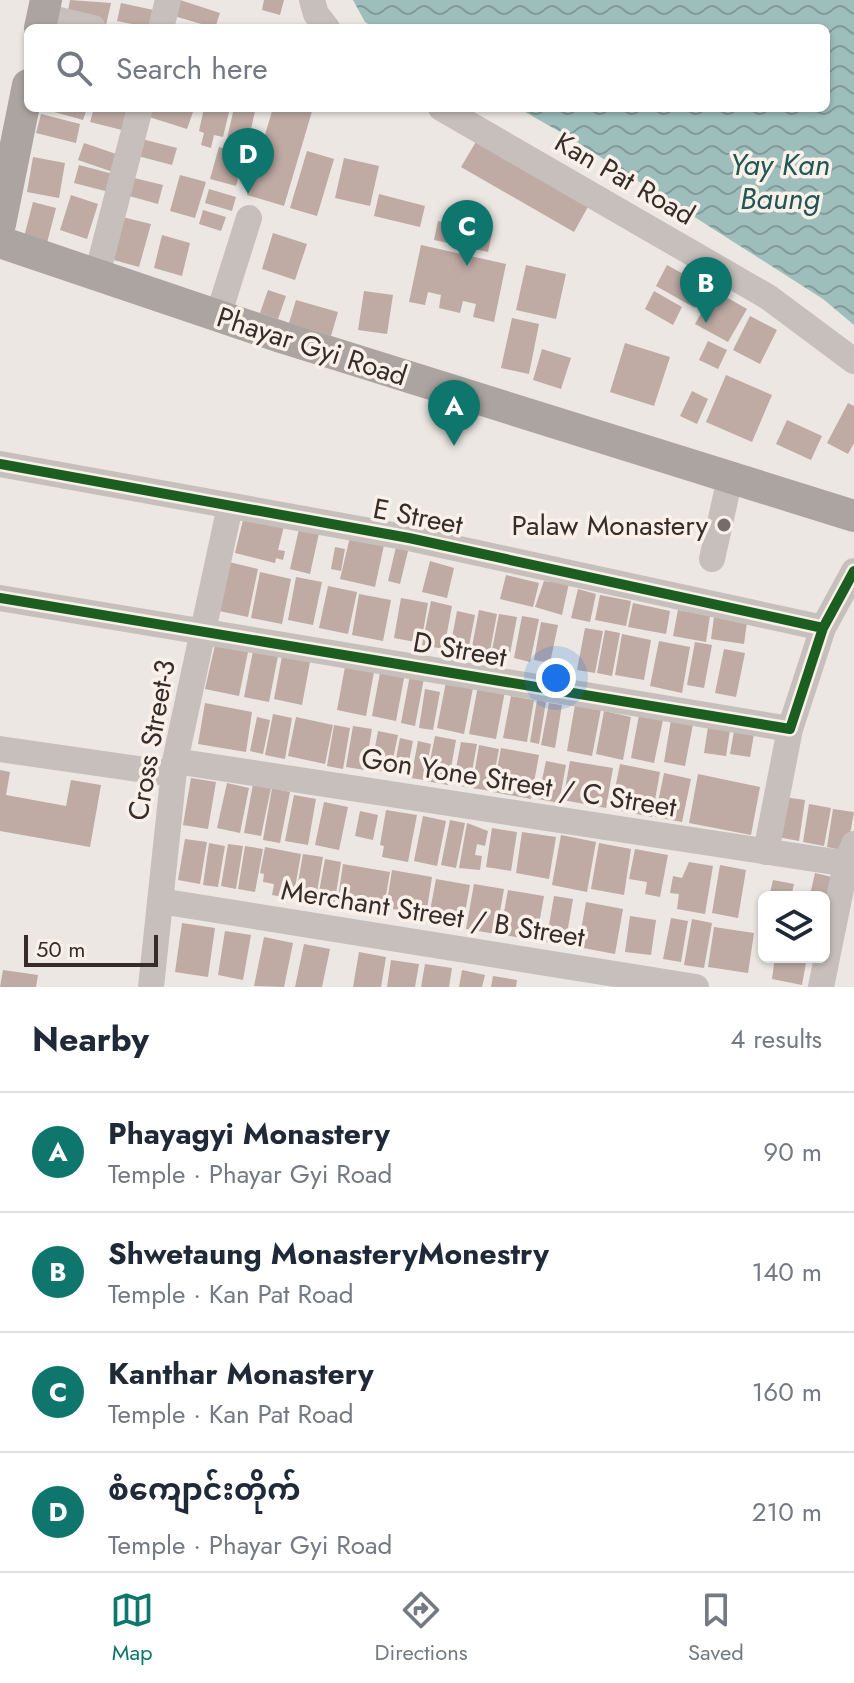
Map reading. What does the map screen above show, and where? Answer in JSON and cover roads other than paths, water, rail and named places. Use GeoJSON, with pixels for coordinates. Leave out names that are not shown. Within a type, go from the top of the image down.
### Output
{"type":"FeatureCollection","features":[{"type":"Feature","properties":{"kind":"main road"},"geometry":{"type":"LineString","coordinates":[[0,224],[24,105]]}},
{"type":"Feature","properties":{"kind":"main road","name":"Phayar Gyi Road"},"geometry":{"type":"LineString","coordinates":[[0,242],[218,316],[854,516]]}},
{"type":"Feature","properties":{"kind":"street"},"geometry":{"type":"LineString","coordinates":[[162,24],[168,0]]}},
{"type":"Feature","properties":{"kind":"street"},"geometry":{"type":"LineString","coordinates":[[312,0],[316,14],[324,24]]}},
{"type":"Feature","properties":{"kind":"street"},"geometry":{"type":"LineString","coordinates":[[43,15],[78,24]]}},
{"type":"Feature","properties":{"kind":"street"},"geometry":{"type":"LineString","coordinates":[[97,275],[139,112]]}},
{"type":"Feature","properties":{"kind":"street","name":"Kan Pat Road"},"geometry":{"type":"LineString","coordinates":[[448,112],[768,297],[854,361]]}},
{"type":"Feature","properties":{"kind":"street"},"geometry":{"type":"LineString","coordinates":[[218,316],[249,218]]}},
{"type":"Feature","properties":{"kind":"street","name":"E Street"},"geometry":{"type":"LineString","coordinates":[[0,464],[409,538],[823,628]]}},
{"type":"Feature","properties":{"kind":"street"},"geometry":{"type":"LineString","coordinates":[[712,559],[730,478]]}},
{"type":"Feature","properties":{"kind":"street","name":"Cross Street-3"},"geometry":{"type":"LineString","coordinates":[[151,987],[174,768],[230,506]]}},
{"type":"Feature","properties":{"kind":"street"},"geometry":{"type":"LineString","coordinates":[[766,852],[790,729],[823,628],[854,571]]}},
{"type":"Feature","properties":{"kind":"street","name":"D Street"},"geometry":{"type":"LineString","coordinates":[[0,598],[790,729]]}},
{"type":"Feature","properties":{"kind":"street","name":"Gon Yone Street / C Street"},"geometry":{"type":"LineString","coordinates":[[0,749],[174,768],[766,852],[851,858]]}},
{"type":"Feature","properties":{"kind":"street"},"geometry":{"type":"LineString","coordinates":[[821,987],[851,858]]}},
{"type":"Feature","properties":{"kind":"street","name":"Merchant Street / B Street"},"geometry":{"type":"LineString","coordinates":[[160,901],[696,987]]}},
{"type":"Feature","properties":{"kind":"water","name":"Yay Kan Baung"},"geometry":{"type":"Polygon","coordinates":[[[353,0],[854,0],[854,325],[823,299],[525,112],[830,112],[830,24],[365,22],[353,0]]]}},
{"type":"Feature","properties":{"kind":"place","name":"စံကျောင်းတိုက်"},"geometry":{"type":"Point","coordinates":[248,194]}},
{"type":"Feature","properties":{"kind":"place","name":"Kanthar Monastery"},"geometry":{"type":"Point","coordinates":[467,266]}},
{"type":"Feature","properties":{"kind":"place","name":"Shwetaung MonasteryMonestry"},"geometry":{"type":"Point","coordinates":[706,323]}},
{"type":"Feature","properties":{"kind":"place","name":"Phayagyi Monastery"},"geometry":{"type":"Point","coordinates":[454,446]}},
{"type":"Feature","properties":{"kind":"place","name":"Palaw Monastery"},"geometry":{"type":"Point","coordinates":[724,525]}}]}
